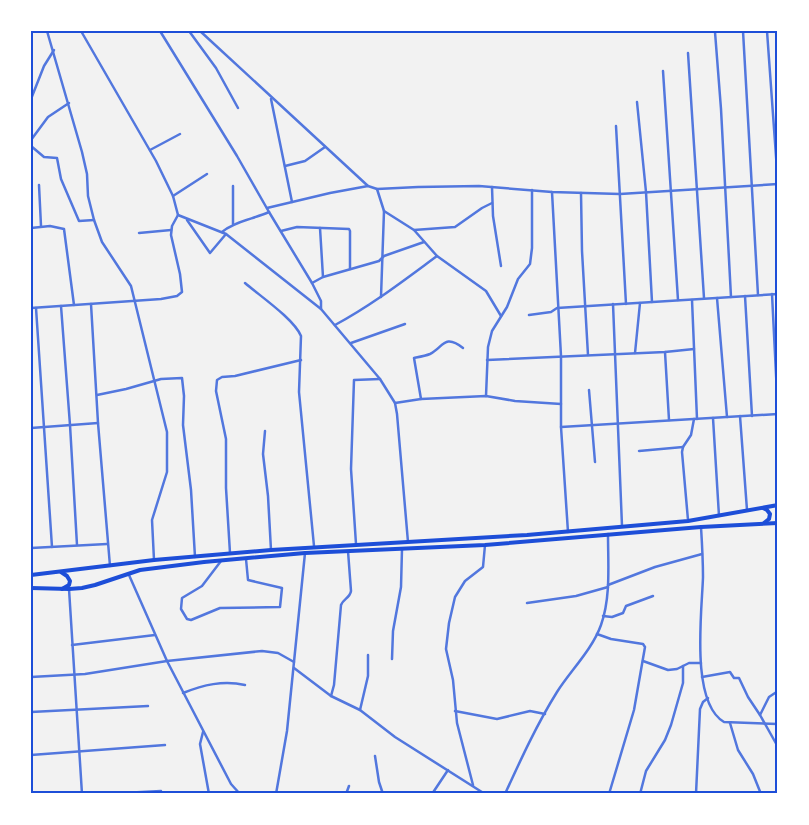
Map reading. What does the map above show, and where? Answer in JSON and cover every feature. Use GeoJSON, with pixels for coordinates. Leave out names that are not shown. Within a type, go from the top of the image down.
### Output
{"type":"FeatureCollection","features":[{"type":"Feature","properties":{"kind":"main road"},"geometry":{"type":"LineString","coordinates":[[31,575],[154,560],[314,546],[460,540],[688,521],[778,505]]}},
{"type":"Feature","properties":{"kind":"main road"},"geometry":{"type":"LineString","coordinates":[[760,507],[767,510],[770,514],[769,519],[762,524]]}},
{"type":"Feature","properties":{"kind":"main road"},"geometry":{"type":"LineString","coordinates":[[31,588],[69,589],[95,585],[128,573],[158,566],[222,560],[305,553],[485,545],[701,527],[778,523]]}},
{"type":"Feature","properties":{"kind":"main road"},"geometry":{"type":"LineString","coordinates":[[61,572],[70,581],[69,585],[62,589]]}},
{"type":"Feature","properties":{"kind":"street"},"geometry":{"type":"LineString","coordinates":[[48,31],[85,164],[88,196],[94,220],[102,242],[131,284],[167,432],[168,468],[152,520],[154,560]]}},
{"type":"Feature","properties":{"kind":"street"},"geometry":{"type":"LineString","coordinates":[[31,308],[170,297],[182,292],[180,274],[172,243],[171,230],[178,215],[173,196],[150,150],[82,31]]}},
{"type":"Feature","properties":{"kind":"street"},"geometry":{"type":"LineString","coordinates":[[160,31],[312,283],[322,302],[321,310]]}},
{"type":"Feature","properties":{"kind":"street"},"geometry":{"type":"LineString","coordinates":[[189,31],[216,68],[238,108]]}},
{"type":"Feature","properties":{"kind":"street"},"geometry":{"type":"LineString","coordinates":[[200,31],[368,186],[376,189],[492,187],[552,192],[620,194],[778,185],[767,31]]}},
{"type":"Feature","properties":{"kind":"street"},"geometry":{"type":"LineString","coordinates":[[743,31],[758,295]]}},
{"type":"Feature","properties":{"kind":"street"},"geometry":{"type":"LineString","coordinates":[[715,32],[731,297]]}},
{"type":"Feature","properties":{"kind":"street"},"geometry":{"type":"LineString","coordinates":[[31,99],[44,66],[54,50]]}},
{"type":"Feature","properties":{"kind":"street"},"geometry":{"type":"LineString","coordinates":[[688,53],[704,298]]}},
{"type":"Feature","properties":{"kind":"street"},"geometry":{"type":"LineString","coordinates":[[663,72],[678,300]]}},
{"type":"Feature","properties":{"kind":"street"},"geometry":{"type":"LineString","coordinates":[[270,97],[292,202]]}},
{"type":"Feature","properties":{"kind":"street"},"geometry":{"type":"LineString","coordinates":[[637,102],[646,192],[652,302]]}},
{"type":"Feature","properties":{"kind":"street"},"geometry":{"type":"LineString","coordinates":[[31,140],[48,117],[69,103]]}},
{"type":"Feature","properties":{"kind":"street"},"geometry":{"type":"LineString","coordinates":[[616,126],[626,304]]}},
{"type":"Feature","properties":{"kind":"street"},"geometry":{"type":"LineString","coordinates":[[150,150],[180,134]]}},
{"type":"Feature","properties":{"kind":"street"},"geometry":{"type":"LineString","coordinates":[[31,146],[44,157],[57,158],[61,179],[79,222],[94,220]]}},
{"type":"Feature","properties":{"kind":"street"},"geometry":{"type":"LineString","coordinates":[[285,166],[305,161],[325,146]]}},
{"type":"Feature","properties":{"kind":"street"},"geometry":{"type":"LineString","coordinates":[[173,196],[207,174]]}},
{"type":"Feature","properties":{"kind":"street"},"geometry":{"type":"LineString","coordinates":[[38,185],[41,226]]}},
{"type":"Feature","properties":{"kind":"street"},"geometry":{"type":"LineString","coordinates":[[233,186],[233,224]]}},
{"type":"Feature","properties":{"kind":"street"},"geometry":{"type":"LineString","coordinates":[[267,208],[368,186]]}},
{"type":"Feature","properties":{"kind":"street"},"geometry":{"type":"LineString","coordinates":[[492,187],[492,203],[501,266]]}},
{"type":"Feature","properties":{"kind":"street"},"geometry":{"type":"LineString","coordinates":[[376,189],[384,211],[381,297]]}},
{"type":"Feature","properties":{"kind":"street"},"geometry":{"type":"LineString","coordinates":[[486,396],[487,360],[492,331],[512,298],[518,280],[530,264],[532,248],[532,190]]}},
{"type":"Feature","properties":{"kind":"street"},"geometry":{"type":"LineString","coordinates":[[552,192],[560,356],[561,427],[568,532]]}},
{"type":"Feature","properties":{"kind":"street"},"geometry":{"type":"LineString","coordinates":[[581,193],[588,355]]}},
{"type":"Feature","properties":{"kind":"street"},"geometry":{"type":"LineString","coordinates":[[414,230],[454,227],[492,203]]}},
{"type":"Feature","properties":{"kind":"street"},"geometry":{"type":"LineString","coordinates":[[384,211],[414,230],[437,256],[486,291],[501,316]]}},
{"type":"Feature","properties":{"kind":"street"},"geometry":{"type":"LineString","coordinates":[[222,232],[233,224],[257,218],[269,212]]}},
{"type":"Feature","properties":{"kind":"street"},"geometry":{"type":"LineString","coordinates":[[178,215],[222,232],[245,248],[321,310],[380,379],[395,403],[408,542]]}},
{"type":"Feature","properties":{"kind":"street"},"geometry":{"type":"LineString","coordinates":[[186,219],[209,253],[212,253],[226,234]]}},
{"type":"Feature","properties":{"kind":"street"},"geometry":{"type":"LineString","coordinates":[[31,228],[54,226],[64,229],[74,305]]}},
{"type":"Feature","properties":{"kind":"street"},"geometry":{"type":"LineString","coordinates":[[281,231],[294,228],[350,230],[350,269]]}},
{"type":"Feature","properties":{"kind":"street"},"geometry":{"type":"LineString","coordinates":[[320,228],[323,277]]}},
{"type":"Feature","properties":{"kind":"street"},"geometry":{"type":"LineString","coordinates":[[139,234],[171,230]]}},
{"type":"Feature","properties":{"kind":"street"},"geometry":{"type":"LineString","coordinates":[[312,283],[323,277],[382,259],[384,256],[424,242]]}},
{"type":"Feature","properties":{"kind":"street"},"geometry":{"type":"LineString","coordinates":[[335,326],[381,297],[437,256]]}},
{"type":"Feature","properties":{"kind":"street"},"geometry":{"type":"LineString","coordinates":[[245,283],[298,331],[302,343],[299,392],[314,546]]}},
{"type":"Feature","properties":{"kind":"street"},"geometry":{"type":"LineString","coordinates":[[561,427],[778,414],[772,294]]}},
{"type":"Feature","properties":{"kind":"street"},"geometry":{"type":"LineString","coordinates":[[529,315],[551,312],[557,308],[778,294]]}},
{"type":"Feature","properties":{"kind":"street"},"geometry":{"type":"LineString","coordinates":[[745,296],[752,416]]}},
{"type":"Feature","properties":{"kind":"street"},"geometry":{"type":"LineString","coordinates":[[717,298],[727,417]]}},
{"type":"Feature","properties":{"kind":"street"},"geometry":{"type":"LineString","coordinates":[[688,521],[682,452],[683,447],[691,436],[695,419],[692,300]]}},
{"type":"Feature","properties":{"kind":"street"},"geometry":{"type":"LineString","coordinates":[[635,353],[640,303]]}},
{"type":"Feature","properties":{"kind":"street"},"geometry":{"type":"LineString","coordinates":[[91,304],[98,423],[110,566]]}},
{"type":"Feature","properties":{"kind":"street"},"geometry":{"type":"LineString","coordinates":[[613,304],[622,526]]}},
{"type":"Feature","properties":{"kind":"street"},"geometry":{"type":"LineString","coordinates":[[61,306],[77,545]]}},
{"type":"Feature","properties":{"kind":"street"},"geometry":{"type":"LineString","coordinates":[[36,308],[52,547]]}},
{"type":"Feature","properties":{"kind":"street"},"geometry":{"type":"LineString","coordinates":[[351,343],[405,324]]}},
{"type":"Feature","properties":{"kind":"street"},"geometry":{"type":"LineString","coordinates":[[421,399],[414,358],[431,354],[441,344],[449,342],[463,348]]}},
{"type":"Feature","properties":{"kind":"street"},"geometry":{"type":"LineString","coordinates":[[487,360],[694,349]]}},
{"type":"Feature","properties":{"kind":"street"},"geometry":{"type":"LineString","coordinates":[[665,352],[669,421]]}},
{"type":"Feature","properties":{"kind":"street"},"geometry":{"type":"LineString","coordinates":[[230,553],[226,488],[226,439],[216,383],[222,377],[235,376],[301,360]]}},
{"type":"Feature","properties":{"kind":"street"},"geometry":{"type":"LineString","coordinates":[[96,395],[126,390],[154,381],[179,377],[182,380],[183,425],[191,490],[196,557]]}},
{"type":"Feature","properties":{"kind":"street"},"geometry":{"type":"LineString","coordinates":[[356,544],[351,469],[354,382],[356,379],[380,379]]}},
{"type":"Feature","properties":{"kind":"street"},"geometry":{"type":"LineString","coordinates":[[590,390],[595,462]]}},
{"type":"Feature","properties":{"kind":"street"},"geometry":{"type":"LineString","coordinates":[[395,403],[421,399],[486,396],[515,401],[561,404]]}},
{"type":"Feature","properties":{"kind":"street"},"geometry":{"type":"LineString","coordinates":[[740,416],[747,510]]}},
{"type":"Feature","properties":{"kind":"street"},"geometry":{"type":"LineString","coordinates":[[713,418],[719,516]]}},
{"type":"Feature","properties":{"kind":"street"},"geometry":{"type":"LineString","coordinates":[[31,428],[98,423]]}},
{"type":"Feature","properties":{"kind":"street"},"geometry":{"type":"LineString","coordinates":[[265,431],[262,454],[268,496],[272,550]]}},
{"type":"Feature","properties":{"kind":"street"},"geometry":{"type":"LineString","coordinates":[[639,451],[683,447]]}},
{"type":"Feature","properties":{"kind":"street"},"geometry":{"type":"LineString","coordinates":[[701,527],[701,663],[702,677],[708,698],[717,716],[724,722],[778,724]]}},
{"type":"Feature","properties":{"kind":"street"},"geometry":{"type":"LineString","coordinates":[[505,794],[545,714],[565,680],[597,634],[603,616],[608,586],[608,534]]}},
{"type":"Feature","properties":{"kind":"street"},"geometry":{"type":"LineString","coordinates":[[31,548],[107,544]]}},
{"type":"Feature","properties":{"kind":"street"},"geometry":{"type":"LineString","coordinates":[[473,785],[455,711],[453,680],[446,649],[455,597],[468,577],[483,567],[485,545]]}},
{"type":"Feature","properties":{"kind":"street"},"geometry":{"type":"LineString","coordinates":[[392,659],[393,632],[401,588],[402,549]]}},
{"type":"Feature","properties":{"kind":"street"},"geometry":{"type":"LineString","coordinates":[[332,696],[340,605],[350,595],[351,591],[348,551]]}},
{"type":"Feature","properties":{"kind":"street"},"geometry":{"type":"LineString","coordinates":[[276,794],[287,731],[305,553]]}},
{"type":"Feature","properties":{"kind":"street"},"geometry":{"type":"LineString","coordinates":[[527,603],[576,596],[608,586],[656,567],[702,554]]}},
{"type":"Feature","properties":{"kind":"street"},"geometry":{"type":"LineString","coordinates":[[222,560],[202,586],[182,598],[180,605],[187,619],[191,620],[220,608],[280,607],[282,588],[248,580],[246,558]]}},
{"type":"Feature","properties":{"kind":"street"},"geometry":{"type":"LineString","coordinates":[[128,573],[183,693],[233,787],[240,794]]}},
{"type":"Feature","properties":{"kind":"street"},"geometry":{"type":"LineString","coordinates":[[69,589],[82,794]]}},
{"type":"Feature","properties":{"kind":"street"},"geometry":{"type":"LineString","coordinates":[[603,616],[612,617],[623,613],[626,606],[653,596]]}},
{"type":"Feature","properties":{"kind":"street"},"geometry":{"type":"LineString","coordinates":[[597,634],[643,644],[645,649],[632,718],[609,794]]}},
{"type":"Feature","properties":{"kind":"street"},"geometry":{"type":"LineString","coordinates":[[72,644],[155,635]]}},
{"type":"Feature","properties":{"kind":"street"},"geometry":{"type":"LineString","coordinates":[[31,678],[74,675],[167,661],[272,652],[294,662]]}},
{"type":"Feature","properties":{"kind":"street"},"geometry":{"type":"LineString","coordinates":[[360,710],[368,676],[368,655]]}},
{"type":"Feature","properties":{"kind":"street"},"geometry":{"type":"LineString","coordinates":[[643,661],[668,670],[689,663],[701,663]]}},
{"type":"Feature","properties":{"kind":"street"},"geometry":{"type":"LineString","coordinates":[[641,793],[646,771],[665,740],[670,725],[683,683],[683,666]]}},
{"type":"Feature","properties":{"kind":"street"},"geometry":{"type":"LineString","coordinates":[[294,668],[332,696],[360,710],[395,737],[485,794]]}},
{"type":"Feature","properties":{"kind":"street"},"geometry":{"type":"LineString","coordinates":[[702,677],[730,672],[734,678],[739,678],[748,698],[760,715],[778,748]]}},
{"type":"Feature","properties":{"kind":"street"},"geometry":{"type":"LineString","coordinates":[[183,693],[202,685],[236,683],[245,685]]}},
{"type":"Feature","properties":{"kind":"street"},"geometry":{"type":"LineString","coordinates":[[760,715],[769,697],[778,691]]}},
{"type":"Feature","properties":{"kind":"street"},"geometry":{"type":"LineString","coordinates":[[696,794],[700,709],[703,702],[708,698]]}},
{"type":"Feature","properties":{"kind":"street"},"geometry":{"type":"LineString","coordinates":[[31,712],[148,706]]}},
{"type":"Feature","properties":{"kind":"street"},"geometry":{"type":"LineString","coordinates":[[455,711],[497,719],[530,711],[545,714]]}},
{"type":"Feature","properties":{"kind":"street"},"geometry":{"type":"LineString","coordinates":[[730,723],[738,750],[753,774],[761,794]]}},
{"type":"Feature","properties":{"kind":"street"},"geometry":{"type":"LineString","coordinates":[[203,732],[200,744],[209,794]]}},
{"type":"Feature","properties":{"kind":"street"},"geometry":{"type":"LineString","coordinates":[[31,755],[165,745]]}},
{"type":"Feature","properties":{"kind":"street"},"geometry":{"type":"LineString","coordinates":[[375,756],[383,794]]}},
{"type":"Feature","properties":{"kind":"street"},"geometry":{"type":"LineString","coordinates":[[432,794],[448,770]]}},
{"type":"Feature","properties":{"kind":"street"},"geometry":{"type":"LineString","coordinates":[[346,794],[349,786]]}},
{"type":"Feature","properties":{"kind":"street"},"geometry":{"type":"LineString","coordinates":[[103,794],[161,791]]}}]}
